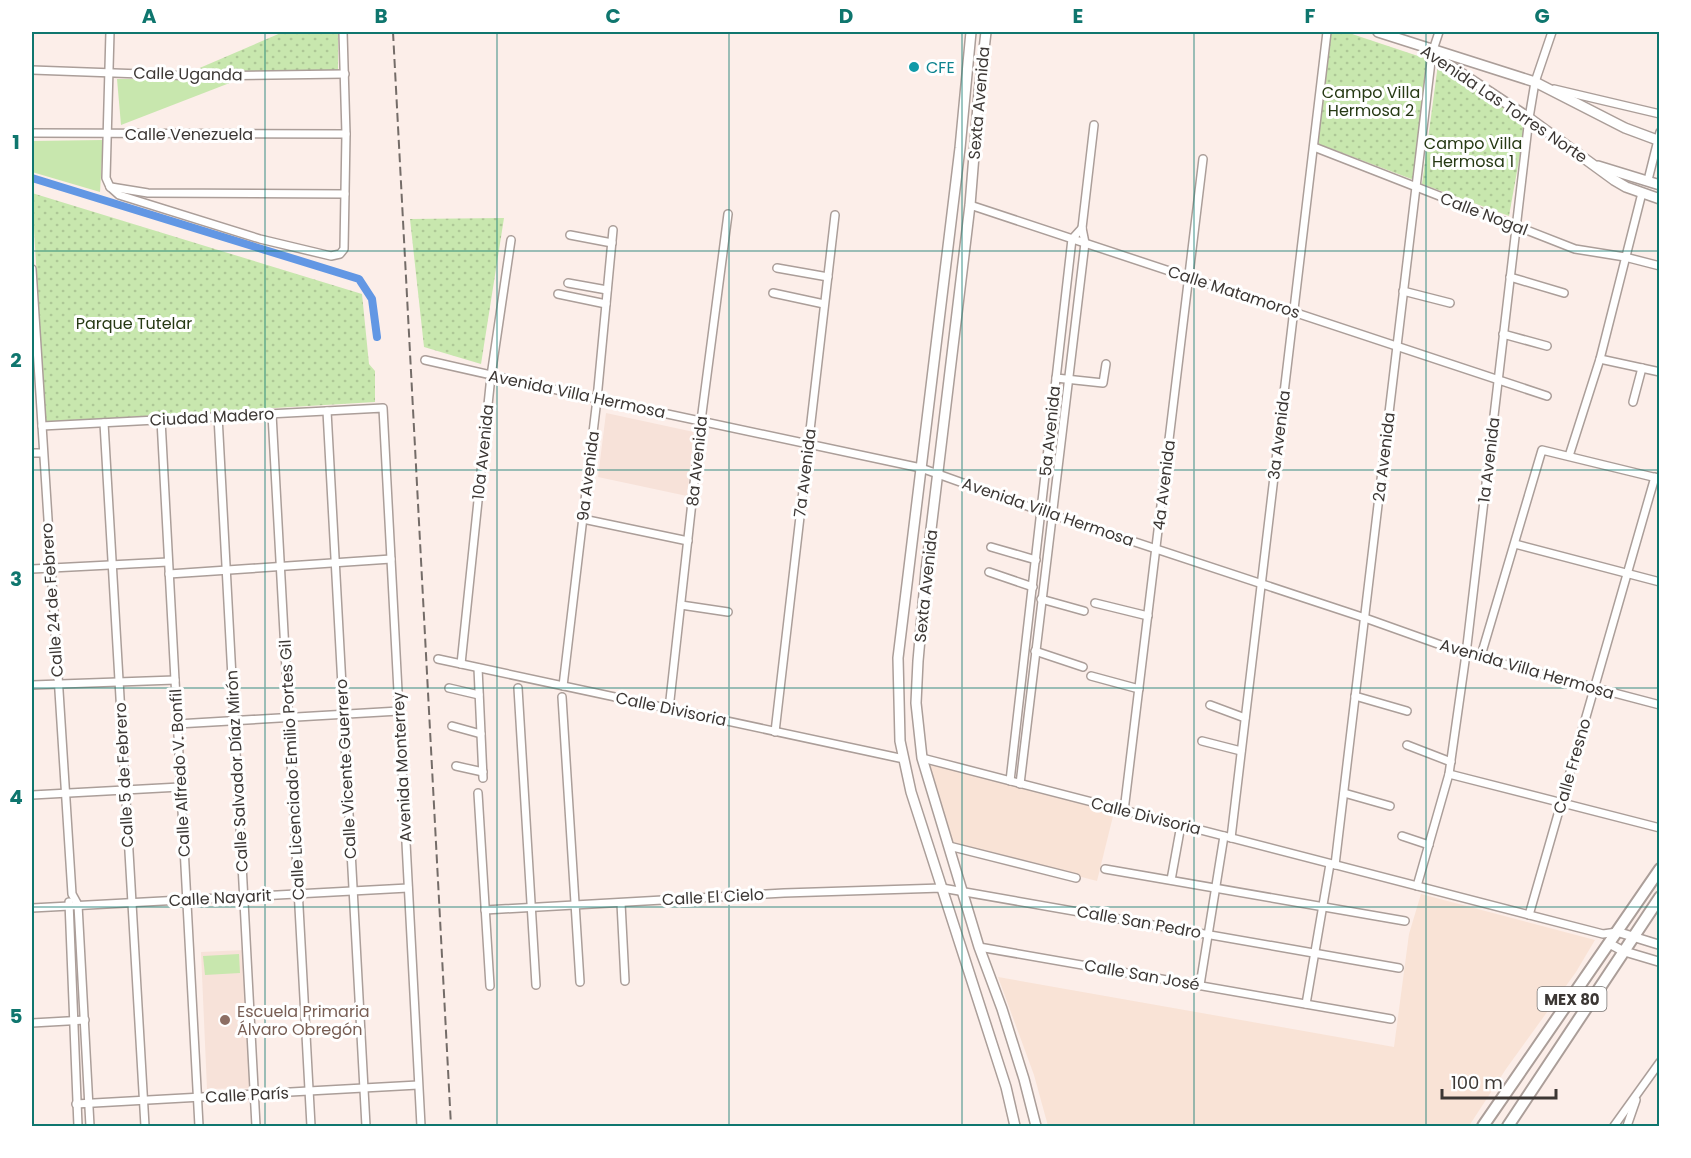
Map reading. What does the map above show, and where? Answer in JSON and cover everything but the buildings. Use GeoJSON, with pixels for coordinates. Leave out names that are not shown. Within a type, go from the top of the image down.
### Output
{"type":"FeatureCollection","features":[{"type":"Feature","properties":{"kind":"main road","name":"Sexta Avenida"},"geometry":{"type":"LineString","coordinates":[[971,32],[959,157],[898,658],[900,731],[911,792],[1006,1087],[1015,1126]]}},
{"type":"Feature","properties":{"kind":"main road","name":"Sexta Avenida"},"geometry":{"type":"LineString","coordinates":[[986,32],[970,205],[918,661],[916,703],[922,758],[979,947],[1024,1079],[1036,1126]]}},
{"type":"Feature","properties":{"kind":"main road","name":"Avenida Las Torres Norte"},"geometry":{"type":"LineString","coordinates":[[1378,32],[1432,51],[1614,180],[1659,199]]}},
{"type":"Feature","properties":{"kind":"main road"},"geometry":{"type":"LineString","coordinates":[[1432,51],[1539,84],[1625,128],[1659,138]]}},
{"type":"Feature","properties":{"kind":"main road","name":"Avenida Las Torres Norte"},"geometry":{"type":"LineString","coordinates":[[1593,165],[1659,185]]}},
{"type":"Feature","properties":{"kind":"main road","name":"MEX 80"},"geometry":{"type":"LineString","coordinates":[[1484,1126],[1610,945],[1659,869]]}},
{"type":"Feature","properties":{"kind":"main road","name":"MEX 80"},"geometry":{"type":"LineString","coordinates":[[1508,1126],[1659,897]]}},
{"type":"Feature","properties":{"kind":"street"},"geometry":{"type":"LineString","coordinates":[[110,32],[106,178],[110,187],[119,195],[260,239],[331,256],[340,254],[344,249],[346,134],[343,32]]}},
{"type":"Feature","properties":{"kind":"street","name":"3a Avenida"},"geometry":{"type":"LineString","coordinates":[[1200,986],[1215,888],[1227,837],[1241,750],[1327,32]]}},
{"type":"Feature","properties":{"kind":"street","name":"2a Avenida"},"geometry":{"type":"LineString","coordinates":[[1306,1004],[1344,793],[1432,51],[1439,32]]}},
{"type":"Feature","properties":{"kind":"street","name":"1a Avenida"},"geometry":{"type":"LineString","coordinates":[[1417,886],[1451,762],[1466,654],[1529,118],[1552,32]]}},
{"type":"Feature","properties":{"kind":"street","name":"Calle Uganda"},"geometry":{"type":"LineString","coordinates":[[32,70],[196,76],[345,74]]}},
{"type":"Feature","properties":{"kind":"street"},"geometry":{"type":"LineString","coordinates":[[1539,84],[1659,114]]}},
{"type":"Feature","properties":{"kind":"street","name":"5a Avenida"},"geometry":{"type":"LineString","coordinates":[[1020,784],[1085,243],[1082,228],[1094,125]]}},
{"type":"Feature","properties":{"kind":"street","name":"Calle Venezuela"},"geometry":{"type":"LineString","coordinates":[[32,133],[346,134]]}},
{"type":"Feature","properties":{"kind":"street"},"geometry":{"type":"LineString","coordinates":[[1648,180],[1659,138]]}},
{"type":"Feature","properties":{"kind":"street","name":"Calle Nogal"},"geometry":{"type":"LineString","coordinates":[[1314,147],[1580,250],[1625,257],[1659,266]]}},
{"type":"Feature","properties":{"kind":"street","name":"4a Avenida"},"geometry":{"type":"LineString","coordinates":[[1124,811],[1203,159]]}},
{"type":"Feature","properties":{"kind":"street"},"geometry":{"type":"LineString","coordinates":[[110,187],[147,193],[345,194]]}},
{"type":"Feature","properties":{"kind":"street"},"geometry":{"type":"LineString","coordinates":[[1569,456],[1600,359],[1642,193]]}},
{"type":"Feature","properties":{"kind":"street","name":"Calle Matamoros"},"geometry":{"type":"LineString","coordinates":[[970,205],[1547,396]]}},
{"type":"Feature","properties":{"kind":"street","name":"8a Avenida"},"geometry":{"type":"LineString","coordinates":[[669,709],[701,421],[728,214]]}},
{"type":"Feature","properties":{"kind":"street","name":"7a Avenida"},"geometry":{"type":"LineString","coordinates":[[776,732],[835,215]]}},
{"type":"Feature","properties":{"kind":"street"},"geometry":{"type":"LineString","coordinates":[[1072,239],[1082,228]]}},
{"type":"Feature","properties":{"kind":"street","name":"9a Avenida"},"geometry":{"type":"LineString","coordinates":[[563,686],[597,399],[613,230]]}},
{"type":"Feature","properties":{"kind":"street"},"geometry":{"type":"LineString","coordinates":[[570,235],[612,243]]}},
{"type":"Feature","properties":{"kind":"street","name":"5a Avenida"},"geometry":{"type":"LineString","coordinates":[[1010,781],[1072,239]]}},
{"type":"Feature","properties":{"kind":"street","name":"10a Avenida"},"geometry":{"type":"LineString","coordinates":[[461,664],[491,376],[511,240]]}},
{"type":"Feature","properties":{"kind":"street"},"geometry":{"type":"LineString","coordinates":[[777,268],[828,277]]}},
{"type":"Feature","properties":{"kind":"street","name":"Calle 24 de Febrero"},"geometry":{"type":"LineString","coordinates":[[32,269],[34,339],[42,426],[72,894],[78,905],[90,1126]]}},
{"type":"Feature","properties":{"kind":"street"},"geometry":{"type":"LineString","coordinates":[[1510,277],[1564,293]]}},
{"type":"Feature","properties":{"kind":"street"},"geometry":{"type":"LineString","coordinates":[[568,283],[607,290]]}},
{"type":"Feature","properties":{"kind":"street"},"geometry":{"type":"LineString","coordinates":[[1403,291],[1450,303]]}},
{"type":"Feature","properties":{"kind":"street"},"geometry":{"type":"LineString","coordinates":[[773,293],[825,304]]}},
{"type":"Feature","properties":{"kind":"street"},"geometry":{"type":"LineString","coordinates":[[558,294],[606,303]]}},
{"type":"Feature","properties":{"kind":"street"},"geometry":{"type":"LineString","coordinates":[[1503,334],[1547,346]]}},
{"type":"Feature","properties":{"kind":"street"},"geometry":{"type":"LineString","coordinates":[[1600,359],[1659,372]]}},
{"type":"Feature","properties":{"kind":"street","name":"Avenida Villa Hermosa"},"geometry":{"type":"LineString","coordinates":[[425,360],[921,468],[1041,511],[1365,618],[1480,659],[1659,705]]}},
{"type":"Feature","properties":{"kind":"street"},"geometry":{"type":"LineString","coordinates":[[1056,378],[1103,383],[1106,364]]}},
{"type":"Feature","properties":{"kind":"street"},"geometry":{"type":"LineString","coordinates":[[1633,402],[1642,369]]}},
{"type":"Feature","properties":{"kind":"street","name":"Ciudad Madero"},"geometry":{"type":"LineString","coordinates":[[42,426],[383,408]]}},
{"type":"Feature","properties":{"kind":"street","name":"Avenida Monterrey"},"geometry":{"type":"LineString","coordinates":[[383,408],[421,1126]]}},
{"type":"Feature","properties":{"kind":"street","name":"Calle Vicente Guerrero"},"geometry":{"type":"LineString","coordinates":[[327,411],[366,1126]]}},
{"type":"Feature","properties":{"kind":"street","name":"Calle Licenciado Emilio Portes Gil"},"geometry":{"type":"LineString","coordinates":[[272,414],[311,1126]]}},
{"type":"Feature","properties":{"kind":"street","name":"Calle Salvador Díaz Mirón"},"geometry":{"type":"LineString","coordinates":[[218,416],[256,1126]]}},
{"type":"Feature","properties":{"kind":"street","name":"Calle Alfredo V. Bonfil"},"geometry":{"type":"LineString","coordinates":[[161,420],[199,1126]]}},
{"type":"Feature","properties":{"kind":"street","name":"Calle 5 de Febrero"},"geometry":{"type":"LineString","coordinates":[[104,423],[145,1126]]}},
{"type":"Feature","properties":{"kind":"street"},"geometry":{"type":"LineString","coordinates":[[1480,659],[1542,450],[1657,478]]}},
{"type":"Feature","properties":{"kind":"street"},"geometry":{"type":"LineString","coordinates":[[32,453],[43,453]]}},
{"type":"Feature","properties":{"kind":"street","name":"Calle Fresno"},"geometry":{"type":"LineString","coordinates":[[1529,915],[1657,478]]}},
{"type":"Feature","properties":{"kind":"street"},"geometry":{"type":"LineString","coordinates":[[583,519],[688,541]]}},
{"type":"Feature","properties":{"kind":"street"},"geometry":{"type":"LineString","coordinates":[[1515,544],[1659,582]]}},
{"type":"Feature","properties":{"kind":"street"},"geometry":{"type":"LineString","coordinates":[[991,547],[1036,560]]}},
{"type":"Feature","properties":{"kind":"street"},"geometry":{"type":"LineString","coordinates":[[169,574],[391,559]]}},
{"type":"Feature","properties":{"kind":"street"},"geometry":{"type":"LineString","coordinates":[[32,568],[168,562]]}},
{"type":"Feature","properties":{"kind":"street"},"geometry":{"type":"LineString","coordinates":[[989,572],[1033,588]]}},
{"type":"Feature","properties":{"kind":"street"},"geometry":{"type":"LineString","coordinates":[[1041,599],[1084,611]]}},
{"type":"Feature","properties":{"kind":"street"},"geometry":{"type":"LineString","coordinates":[[1095,603],[1148,616]]}},
{"type":"Feature","properties":{"kind":"street"},"geometry":{"type":"LineString","coordinates":[[681,605],[729,612]]}},
{"type":"Feature","properties":{"kind":"street"},"geometry":{"type":"LineString","coordinates":[[1026,641],[1083,667]]}},
{"type":"Feature","properties":{"kind":"street","name":"Calle Divisoria"},"geometry":{"type":"LineString","coordinates":[[438,659],[904,759]]}},
{"type":"Feature","properties":{"kind":"street"},"geometry":{"type":"LineString","coordinates":[[456,766],[483,775],[478,668]]}},
{"type":"Feature","properties":{"kind":"street"},"geometry":{"type":"LineString","coordinates":[[1091,676],[1139,689]]}},
{"type":"Feature","properties":{"kind":"street"},"geometry":{"type":"LineString","coordinates":[[32,686],[175,680]]}},
{"type":"Feature","properties":{"kind":"street"},"geometry":{"type":"LineString","coordinates":[[1021,687],[1031,689]]}},
{"type":"Feature","properties":{"kind":"street"},"geometry":{"type":"LineString","coordinates":[[449,688],[479,695]]}},
{"type":"Feature","properties":{"kind":"street"},"geometry":{"type":"LineString","coordinates":[[518,688],[536,985]]}},
{"type":"Feature","properties":{"kind":"street"},"geometry":{"type":"LineString","coordinates":[[1355,696],[1407,711]]}},
{"type":"Feature","properties":{"kind":"street"},"geometry":{"type":"LineString","coordinates":[[562,698],[580,982]]}},
{"type":"Feature","properties":{"kind":"street"},"geometry":{"type":"LineString","coordinates":[[1210,705],[1245,718]]}},
{"type":"Feature","properties":{"kind":"street"},"geometry":{"type":"LineString","coordinates":[[177,724],[399,711]]}},
{"type":"Feature","properties":{"kind":"street"},"geometry":{"type":"LineString","coordinates":[[452,726],[481,734]]}},
{"type":"Feature","properties":{"kind":"street"},"geometry":{"type":"LineString","coordinates":[[1202,741],[1241,750]]}},
{"type":"Feature","properties":{"kind":"street"},"geometry":{"type":"LineString","coordinates":[[1407,745],[1451,762]]}},
{"type":"Feature","properties":{"kind":"street","name":"Calle Divisoria"},"geometry":{"type":"LineString","coordinates":[[922,758],[1603,934]]}},
{"type":"Feature","properties":{"kind":"street"},"geometry":{"type":"LineString","coordinates":[[1449,774],[1659,828]]}},
{"type":"Feature","properties":{"kind":"street"},"geometry":{"type":"LineString","coordinates":[[32,795],[180,787]]}},
{"type":"Feature","properties":{"kind":"street"},"geometry":{"type":"LineString","coordinates":[[478,793],[490,986]]}},
{"type":"Feature","properties":{"kind":"street"},"geometry":{"type":"LineString","coordinates":[[1344,793],[1390,806]]}},
{"type":"Feature","properties":{"kind":"street"},"geometry":{"type":"LineString","coordinates":[[1171,880],[1181,825]]}},
{"type":"Feature","properties":{"kind":"street"},"geometry":{"type":"LineString","coordinates":[[1402,836],[1429,845]]}},
{"type":"Feature","properties":{"kind":"street"},"geometry":{"type":"LineString","coordinates":[[949,846],[1076,878]]}},
{"type":"Feature","properties":{"kind":"street"},"geometry":{"type":"LineString","coordinates":[[1105,869],[1405,921]]}},
{"type":"Feature","properties":{"kind":"street","name":"Calle Nayarit"},"geometry":{"type":"LineString","coordinates":[[32,908],[408,888]]}},
{"type":"Feature","properties":{"kind":"street","name":"Calle El Cielo"},"geometry":{"type":"LineString","coordinates":[[485,910],[784,893],[942,888],[963,891]]}},
{"type":"Feature","properties":{"kind":"street","name":"Calle San Pedro"},"geometry":{"type":"LineString","coordinates":[[963,891],[1399,968]]}},
{"type":"Feature","properties":{"kind":"street","name":"Calle 24 de Febrero"},"geometry":{"type":"LineString","coordinates":[[72,894],[67,906],[78,1126]]}},
{"type":"Feature","properties":{"kind":"street"},"geometry":{"type":"LineString","coordinates":[[621,903],[625,981]]}},
{"type":"Feature","properties":{"kind":"street"},"geometry":{"type":"LineString","coordinates":[[1659,945],[1618,932],[1603,934],[1610,945],[1659,962]]}},
{"type":"Feature","properties":{"kind":"street","name":"Calle San José"},"geometry":{"type":"LineString","coordinates":[[979,947],[1391,1019]]}},
{"type":"Feature","properties":{"kind":"street"},"geometry":{"type":"LineString","coordinates":[[32,1023],[85,1020]]}},
{"type":"Feature","properties":{"kind":"street"},"geometry":{"type":"LineString","coordinates":[[1614,1126],[1659,1062]]}},
{"type":"Feature","properties":{"kind":"street","name":"Calle París"},"geometry":{"type":"LineString","coordinates":[[76,1104],[418,1086]]}},
{"type":"Feature","properties":{"kind":"street"},"geometry":{"type":"LineString","coordinates":[[1628,1126],[1638,1092]]}},
{"type":"Feature","properties":{"kind":"shaded area"},"geometry":{"type":"Polygon","coordinates":[[[606,413],[694,432],[687,496],[598,477],[606,413]]]}},
{"type":"Feature","properties":{"kind":"shaded area"},"geometry":{"type":"Polygon","coordinates":[[[922,758],[1115,808],[1097,881],[948,843],[922,758]]]}},
{"type":"Feature","properties":{"kind":"shaded area"},"geometry":{"type":"Polygon","coordinates":[[[1421,894],[1595,940],[1576,972],[1506,1069],[1469,1126],[1048,1126],[1034,1075],[998,977],[1394,1047],[1409,934],[1421,894]]]}},
{"type":"Feature","properties":{"kind":"shaded area","name":"Escuela Primaria Álvaro Obregón"},"geometry":{"type":"Polygon","coordinates":[[[244,950],[250,1088],[207,1089],[201,952],[244,950]]]}},
{"type":"Feature","properties":{"kind":"green space"},"geometry":{"type":"Polygon","coordinates":[[[283,32],[338,32],[338,71],[188,73],[283,32]]]}},
{"type":"Feature","properties":{"kind":"green space","name":"Campo Villa Hermosa 2"},"geometry":{"type":"Polygon","coordinates":[[[1328,32],[1346,32],[1427,59],[1414,180],[1316,143],[1328,32]]]}},
{"type":"Feature","properties":{"kind":"green space","name":"Campo Villa Hermosa 1"},"geometry":{"type":"Polygon","coordinates":[[[1438,64],[1526,121],[1509,216],[1422,184],[1438,64]]]}},
{"type":"Feature","properties":{"kind":"green space"},"geometry":{"type":"Polygon","coordinates":[[[117,79],[240,79],[121,125],[117,79]]]}},
{"type":"Feature","properties":{"kind":"green space"},"geometry":{"type":"Polygon","coordinates":[[[103,140],[100,192],[32,172],[32,141],[103,140]]]}},
{"type":"Feature","properties":{"kind":"green space","name":"Parque Tutelar"},"geometry":{"type":"Polygon","coordinates":[[[32,193],[362,294],[369,364],[375,371],[375,402],[45,422],[32,193]]]}},
{"type":"Feature","properties":{"kind":"green space"},"geometry":{"type":"Polygon","coordinates":[[[504,218],[481,364],[424,347],[410,219],[504,218]]]}},
{"type":"Feature","properties":{"kind":"green space"},"geometry":{"type":"Polygon","coordinates":[[[239,954],[240,973],[205,975],[203,956],[239,954]]]}},
{"type":"Feature","properties":{"kind":"waterway"},"geometry":{"type":"LineString","coordinates":[[32,178],[359,279],[372,299],[377,337]]}},
{"type":"Feature","properties":{"kind":"railway"},"geometry":{"type":"LineString","coordinates":[[393,32],[451,1126]]}},
{"type":"Feature","properties":{"kind":"place","name":"CFE"},"geometry":{"type":"Point","coordinates":[914,67]}},
{"type":"Feature","properties":{"kind":"place","name":"Escuela Primaria Álvaro Obregón"},"geometry":{"type":"Point","coordinates":[225,1020]}}]}
